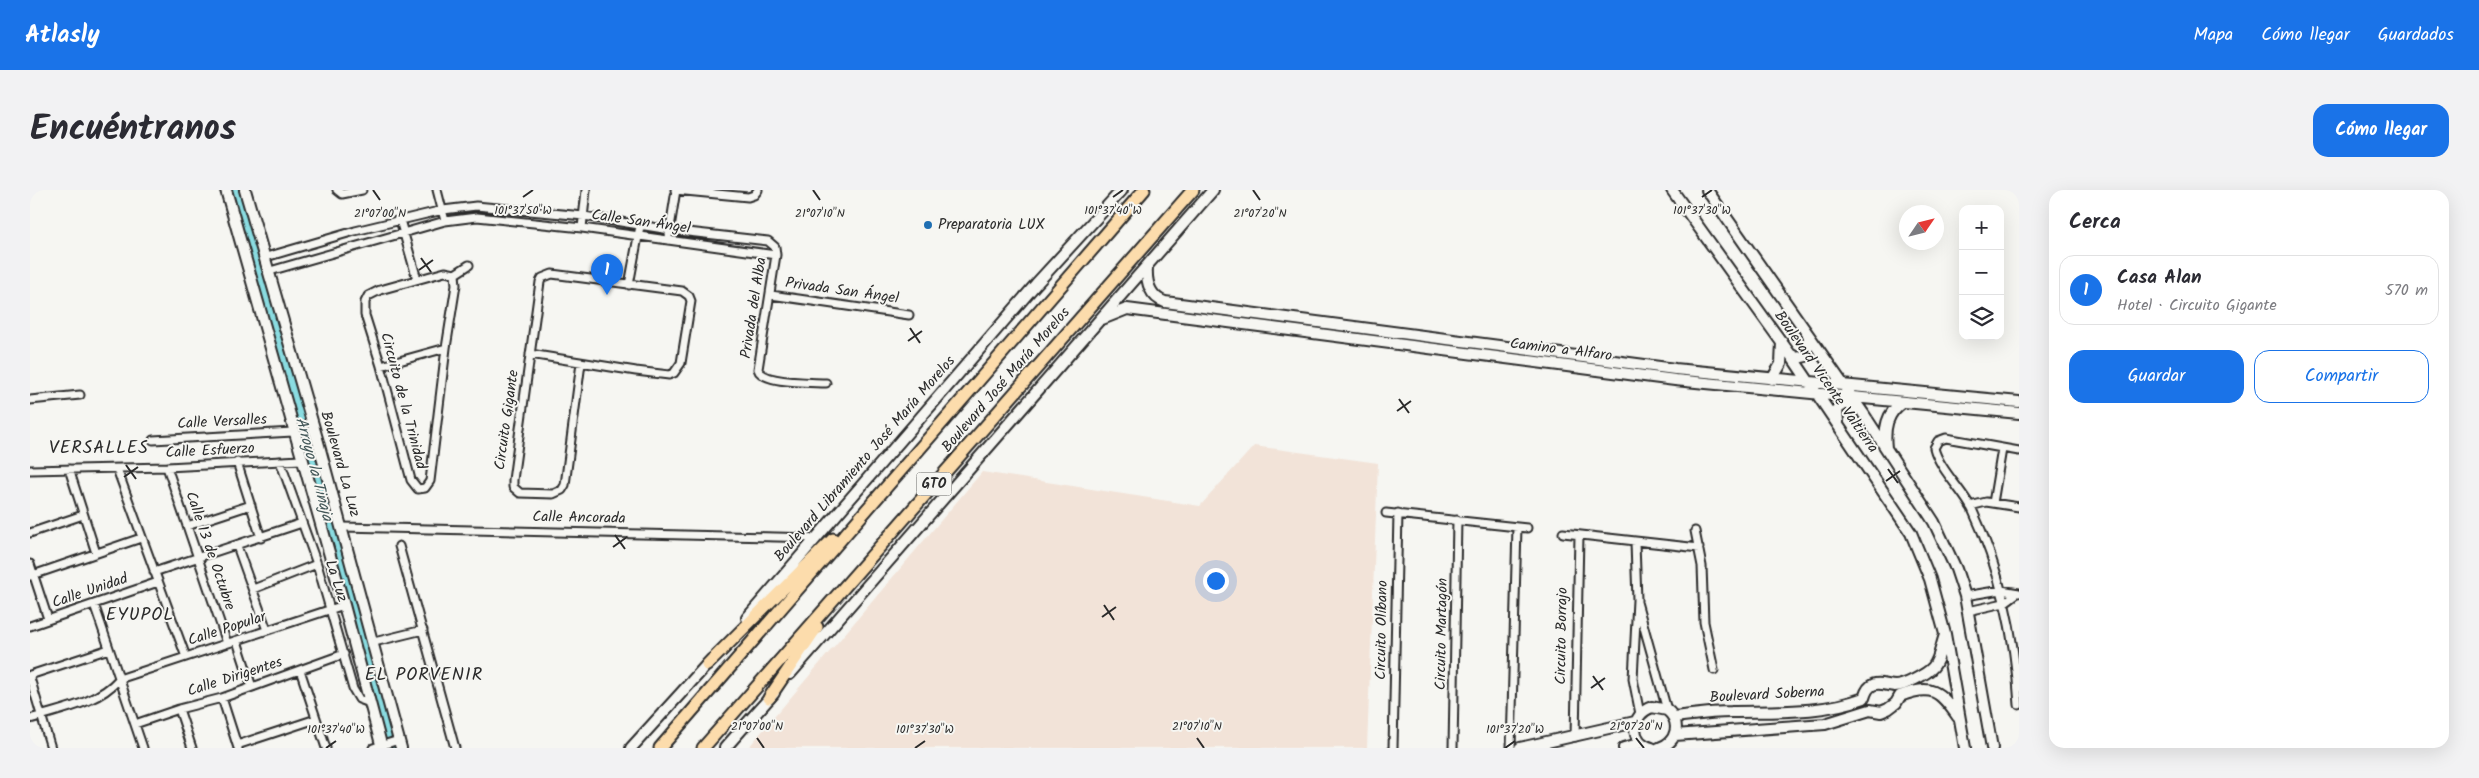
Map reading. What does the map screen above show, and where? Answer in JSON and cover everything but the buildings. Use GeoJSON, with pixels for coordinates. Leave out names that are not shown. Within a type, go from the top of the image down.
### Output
{"type":"FeatureCollection","features":[{"type":"Feature","properties":{"kind":"main road","name":"Boulevard José María Morelos"},"geometry":{"type":"LineString","coordinates":[[660,748],[1144,190]]}},
{"type":"Feature","properties":{"kind":"main road","name":"Boulevard José María Morelos"},"geometry":{"type":"LineString","coordinates":[[703,748],[1100,294],[1167,222],[1193,190]]}},
{"type":"Feature","properties":{"kind":"main road"},"geometry":{"type":"LineString","coordinates":[[1167,222],[1200,190]]}},
{"type":"Feature","properties":{"kind":"main road"},"geometry":{"type":"LineString","coordinates":[[707,665],[829,543],[854,525]]}},
{"type":"Feature","properties":{"kind":"main road"},"geometry":{"type":"LineString","coordinates":[[769,698],[847,584]]}},
{"type":"Feature","properties":{"kind":"street"},"geometry":{"type":"LineString","coordinates":[[226,190],[293,432],[344,605],[380,746],[398,743]]}},
{"type":"Feature","properties":{"kind":"street","name":"Boulevard La Luz"},"geometry":{"type":"LineString","coordinates":[[245,190],[270,271],[374,642],[398,743]]}},
{"type":"Feature","properties":{"kind":"street"},"geometry":{"type":"LineString","coordinates":[[337,190],[342,194],[362,190]]}},
{"type":"Feature","properties":{"kind":"street"},"geometry":{"type":"LineString","coordinates":[[437,190],[445,221]]}},
{"type":"Feature","properties":{"kind":"street"},"geometry":{"type":"LineString","coordinates":[[582,228],[586,190]]}},
{"type":"Feature","properties":{"kind":"street"},"geometry":{"type":"LineString","coordinates":[[669,240],[676,190],[748,197],[754,195],[758,190]]}},
{"type":"Feature","properties":{"kind":"street","name":"Boulevard Libramiento José María Morelos"},"geometry":{"type":"LineString","coordinates":[[631,748],[707,665],[1036,284],[1122,190]]}},
{"type":"Feature","properties":{"kind":"street"},"geometry":{"type":"LineString","coordinates":[[724,748],[1214,190]]}},
{"type":"Feature","properties":{"kind":"street","name":"Boulevard Vicente Valtierra"},"geometry":{"type":"LineString","coordinates":[[1672,190],[1782,342],[1911,533],[1930,578],[1945,634],[1965,748]]}},
{"type":"Feature","properties":{"kind":"street","name":"Boulevard Vicente Valtierra"},"geometry":{"type":"LineString","coordinates":[[1707,190],[1863,413],[1934,522],[1956,569],[1965,596],[1992,748]]}},
{"type":"Feature","properties":{"kind":"street","name":"Calle San Ángel"},"geometry":{"type":"LineString","coordinates":[[266,257],[443,210],[493,206],[584,216],[640,226],[768,241]]}},
{"type":"Feature","properties":{"kind":"street","name":"Calle San Ángel"},"geometry":{"type":"LineString","coordinates":[[270,271],[445,221],[491,218],[582,228],[776,255]]}},
{"type":"Feature","properties":{"kind":"street"},"geometry":{"type":"LineString","coordinates":[[400,220],[417,279]]}},
{"type":"Feature","properties":{"kind":"street"},"geometry":{"type":"LineString","coordinates":[[629,284],[640,226]]}},
{"type":"Feature","properties":{"kind":"street","name":"Privada del Alba"},"geometry":{"type":"LineString","coordinates":[[768,241],[775,247],[776,255],[758,369],[759,373],[762,377],[774,380],[826,383]]}},
{"type":"Feature","properties":{"kind":"street","name":"Circuito de la Trinidad"},"geometry":{"type":"LineString","coordinates":[[455,274],[456,285],[446,348],[430,481],[422,489],[415,488],[410,480],[381,366],[365,315],[365,302],[368,296],[380,290],[445,272],[455,274],[469,265]]}},
{"type":"Feature","properties":{"kind":"street","name":"Camino a Alfaro"},"geometry":{"type":"LineString","coordinates":[[1147,267],[1146,278],[1149,287],[1159,300],[1165,302],[1674,369],[1842,385],[1992,404],[2019,413]]}},
{"type":"Feature","properties":{"kind":"street","name":"Circuito Gigante"},"geometry":{"type":"LineString","coordinates":[[530,354],[669,375],[679,368],[691,302],[690,296],[682,291],[547,274],[540,282],[530,354],[513,480],[514,487],[520,493],[552,494],[562,490],[565,485],[582,363]]}},
{"type":"Feature","properties":{"kind":"street","name":"Privada San Ángel"},"geometry":{"type":"LineString","coordinates":[[771,295],[909,315]]}},
{"type":"Feature","properties":{"kind":"street","name":"Camino a Alfaro"},"geometry":{"type":"LineString","coordinates":[[1102,319],[1126,309],[1675,380],[1903,402],[1992,404],[2019,402]]}},
{"type":"Feature","properties":{"kind":"street"},"geometry":{"type":"LineString","coordinates":[[1363,328],[1363,340]]}},
{"type":"Feature","properties":{"kind":"street"},"geometry":{"type":"LineString","coordinates":[[1790,354],[1797,358],[1806,356],[1809,337]]}},
{"type":"Feature","properties":{"kind":"street"},"geometry":{"type":"LineString","coordinates":[[1772,379],[1781,364],[1782,342]]}},
{"type":"Feature","properties":{"kind":"street"},"geometry":{"type":"LineString","coordinates":[[1505,358],[1506,346]]}},
{"type":"Feature","properties":{"kind":"street"},"geometry":{"type":"LineString","coordinates":[[381,366],[446,348]]}},
{"type":"Feature","properties":{"kind":"street"},"geometry":{"type":"LineString","coordinates":[[30,400],[80,396]]}},
{"type":"Feature","properties":{"kind":"street"},"geometry":{"type":"LineString","coordinates":[[1886,449],[1886,424],[1890,414],[1903,402]]}},
{"type":"Feature","properties":{"kind":"street"},"geometry":{"type":"LineString","coordinates":[[1838,424],[1837,409],[1841,405],[1851,404],[1863,413]]}},
{"type":"Feature","properties":{"kind":"street","name":"Calle Versalles"},"geometry":{"type":"LineString","coordinates":[[153,440],[293,432]]}},
{"type":"Feature","properties":{"kind":"street"},"geometry":{"type":"LineString","coordinates":[[2019,451],[1942,438],[1936,443],[1935,452],[1970,506],[1982,532],[2001,590],[2017,649],[2019,705]]}},
{"type":"Feature","properties":{"kind":"street"},"geometry":{"type":"LineString","coordinates":[[1993,503],[2002,449]]}},
{"type":"Feature","properties":{"kind":"street","name":"Calle Esfuerzo"},"geometry":{"type":"LineString","coordinates":[[30,470],[117,469],[301,460]]}},
{"type":"Feature","properties":{"kind":"street","name":"La Luz"},"geometry":{"type":"LineString","coordinates":[[280,461],[317,564],[355,694],[359,699],[370,703]]}},
{"type":"Feature","properties":{"kind":"street"},"geometry":{"type":"LineString","coordinates":[[237,462],[261,538]]}},
{"type":"Feature","properties":{"kind":"street","name":"Calle 13 de Octubre"},"geometry":{"type":"LineString","coordinates":[[168,467],[227,643]]}},
{"type":"Feature","properties":{"kind":"street"},"geometry":{"type":"LineString","coordinates":[[69,469],[96,553]]}},
{"type":"Feature","properties":{"kind":"street"},"geometry":{"type":"LineString","coordinates":[[117,469],[186,657]]}},
{"type":"Feature","properties":{"kind":"street"},"geometry":{"type":"LineString","coordinates":[[1970,506],[1982,502],[2019,507]]}},
{"type":"Feature","properties":{"kind":"street"},"geometry":{"type":"LineString","coordinates":[[187,526],[251,505]]}},
{"type":"Feature","properties":{"kind":"street"},"geometry":{"type":"LineString","coordinates":[[1386,512],[1528,528]]}},
{"type":"Feature","properties":{"kind":"street","name":"Circuito Olíbano"},"geometry":{"type":"LineString","coordinates":[[1393,748],[1398,513]]}},
{"type":"Feature","properties":{"kind":"street"},"geometry":{"type":"LineString","coordinates":[[30,533],[83,515]]}},
{"type":"Feature","properties":{"kind":"street","name":"Circuito Martagón"},"geometry":{"type":"LineString","coordinates":[[1454,748],[1457,520]]}},
{"type":"Feature","properties":{"kind":"street"},"geometry":{"type":"LineString","coordinates":[[154,572],[302,523]]}},
{"type":"Feature","properties":{"kind":"street","name":"Calle Ancorada"},"geometry":{"type":"LineString","coordinates":[[342,527],[816,538]]}},
{"type":"Feature","properties":{"kind":"street"},"geometry":{"type":"LineString","coordinates":[[1512,748],[1517,527]]}},
{"type":"Feature","properties":{"kind":"street"},"geometry":{"type":"LineString","coordinates":[[1695,531],[1700,548],[1704,622],[1714,670]]}},
{"type":"Feature","properties":{"kind":"street"},"geometry":{"type":"LineString","coordinates":[[1564,533],[1700,548]]}},
{"type":"Feature","properties":{"kind":"street","name":"Circuito Borrajo"},"geometry":{"type":"LineString","coordinates":[[1575,737],[1578,535]]}},
{"type":"Feature","properties":{"kind":"street"},"geometry":{"type":"LineString","coordinates":[[32,575],[141,538]]}},
{"type":"Feature","properties":{"kind":"street"},"geometry":{"type":"LineString","coordinates":[[1636,542],[1637,600],[1632,679],[1637,718],[1637,737],[1642,743],[1652,748]]}},
{"type":"Feature","properties":{"kind":"street"},"geometry":{"type":"LineString","coordinates":[[237,546],[267,630]]}},
{"type":"Feature","properties":{"kind":"street"},"geometry":{"type":"LineString","coordinates":[[399,546],[455,748]]}},
{"type":"Feature","properties":{"kind":"street"},"geometry":{"type":"LineString","coordinates":[[30,564],[32,575],[48,619]]}},
{"type":"Feature","properties":{"kind":"street"},"geometry":{"type":"LineString","coordinates":[[253,589],[317,564]]}},
{"type":"Feature","properties":{"kind":"street","name":"Calle Unidad"},"geometry":{"type":"LineString","coordinates":[[30,626],[158,582]]}},
{"type":"Feature","properties":{"kind":"street"},"geometry":{"type":"LineString","coordinates":[[1965,596],[2001,590],[2018,594]]}},
{"type":"Feature","properties":{"kind":"street"},"geometry":{"type":"LineString","coordinates":[[1968,611],[2004,603],[2018,594]]}},
{"type":"Feature","properties":{"kind":"street"},"geometry":{"type":"LineString","coordinates":[[1637,600],[1676,729],[1675,735],[1667,745],[1659,748]]}},
{"type":"Feature","properties":{"kind":"street"},"geometry":{"type":"LineString","coordinates":[[94,604],[143,748]]}},
{"type":"Feature","properties":{"kind":"street","name":"Calle Popular"},"geometry":{"type":"LineString","coordinates":[[119,679],[344,605]]}},
{"type":"Feature","properties":{"kind":"street"},"geometry":{"type":"LineString","coordinates":[[374,642],[423,630]]}},
{"type":"Feature","properties":{"kind":"street","name":"Boulevard Soberna"},"geometry":{"type":"LineString","coordinates":[[1637,718],[1652,707],[1670,713],[1803,711],[1851,703],[1864,698],[1868,689],[1878,683],[1884,682],[1894,686],[1918,678],[1933,668],[1938,660],[1945,634]]}},
{"type":"Feature","properties":{"kind":"street"},"geometry":{"type":"LineString","coordinates":[[237,641],[252,687]]}},
{"type":"Feature","properties":{"kind":"street"},"geometry":{"type":"LineString","coordinates":[[51,748],[30,677],[109,649]]}},
{"type":"Feature","properties":{"kind":"street","name":"Calle Dirigentes"},"geometry":{"type":"LineString","coordinates":[[135,724],[179,709],[222,698],[344,654]]}},
{"type":"Feature","properties":{"kind":"street"},"geometry":{"type":"LineString","coordinates":[[300,670],[326,748]]}},
{"type":"Feature","properties":{"kind":"street"},"geometry":{"type":"LineString","coordinates":[[30,719],[85,703],[106,692],[119,679]]}},
{"type":"Feature","properties":{"kind":"street"},"geometry":{"type":"LineString","coordinates":[[1894,686],[1900,696]]}},
{"type":"Feature","properties":{"kind":"street","name":"Boulevard Soberna"},"geometry":{"type":"LineString","coordinates":[[1675,735],[1707,731],[1825,724],[1870,710],[1881,712],[1896,703],[1900,696],[1917,690],[1933,691],[1947,702],[1961,721]]}},
{"type":"Feature","properties":{"kind":"street"},"geometry":{"type":"LineString","coordinates":[[222,698],[237,746],[316,719]]}},
{"type":"Feature","properties":{"kind":"street"},"geometry":{"type":"LineString","coordinates":[[1864,698],[1870,710]]}},
{"type":"Feature","properties":{"kind":"street"},"geometry":{"type":"LineString","coordinates":[[179,709],[192,748]]}},
{"type":"Feature","properties":{"kind":"street"},"geometry":{"type":"LineString","coordinates":[[1520,748],[1575,737],[1637,718]]}},
{"type":"Feature","properties":{"kind":"street"},"geometry":{"type":"LineString","coordinates":[[1624,748],[1642,743]]}},
{"type":"Feature","properties":{"kind":"shaded area"},"geometry":{"type":"Polygon","coordinates":[[[1254,446],[1378,463],[1367,748],[748,748],[982,472],[1200,506],[1254,446]]]}},
{"type":"Feature","properties":{"kind":"waterway","name":"Arroyo la Tinaja"},"geometry":{"type":"LineString","coordinates":[[237,190],[392,748]]}},
{"type":"Feature","properties":{"kind":"place","name":"Preparatoria LUX"},"geometry":{"type":"Point","coordinates":[928,225]}},
{"type":"Feature","properties":{"kind":"place","name":"Casa Alan"},"geometry":{"type":"Point","coordinates":[607,295]}},
{"type":"Feature","properties":{"kind":"district","name":"VERSALLES"},"geometry":{"type":"Point","coordinates":[99,448]}},
{"type":"Feature","properties":{"kind":"district","name":"EYUPOL"},"geometry":{"type":"Point","coordinates":[140,615]}},
{"type":"Feature","properties":{"kind":"district","name":"EL PORVENIR"},"geometry":{"type":"Point","coordinates":[424,675]}}]}
